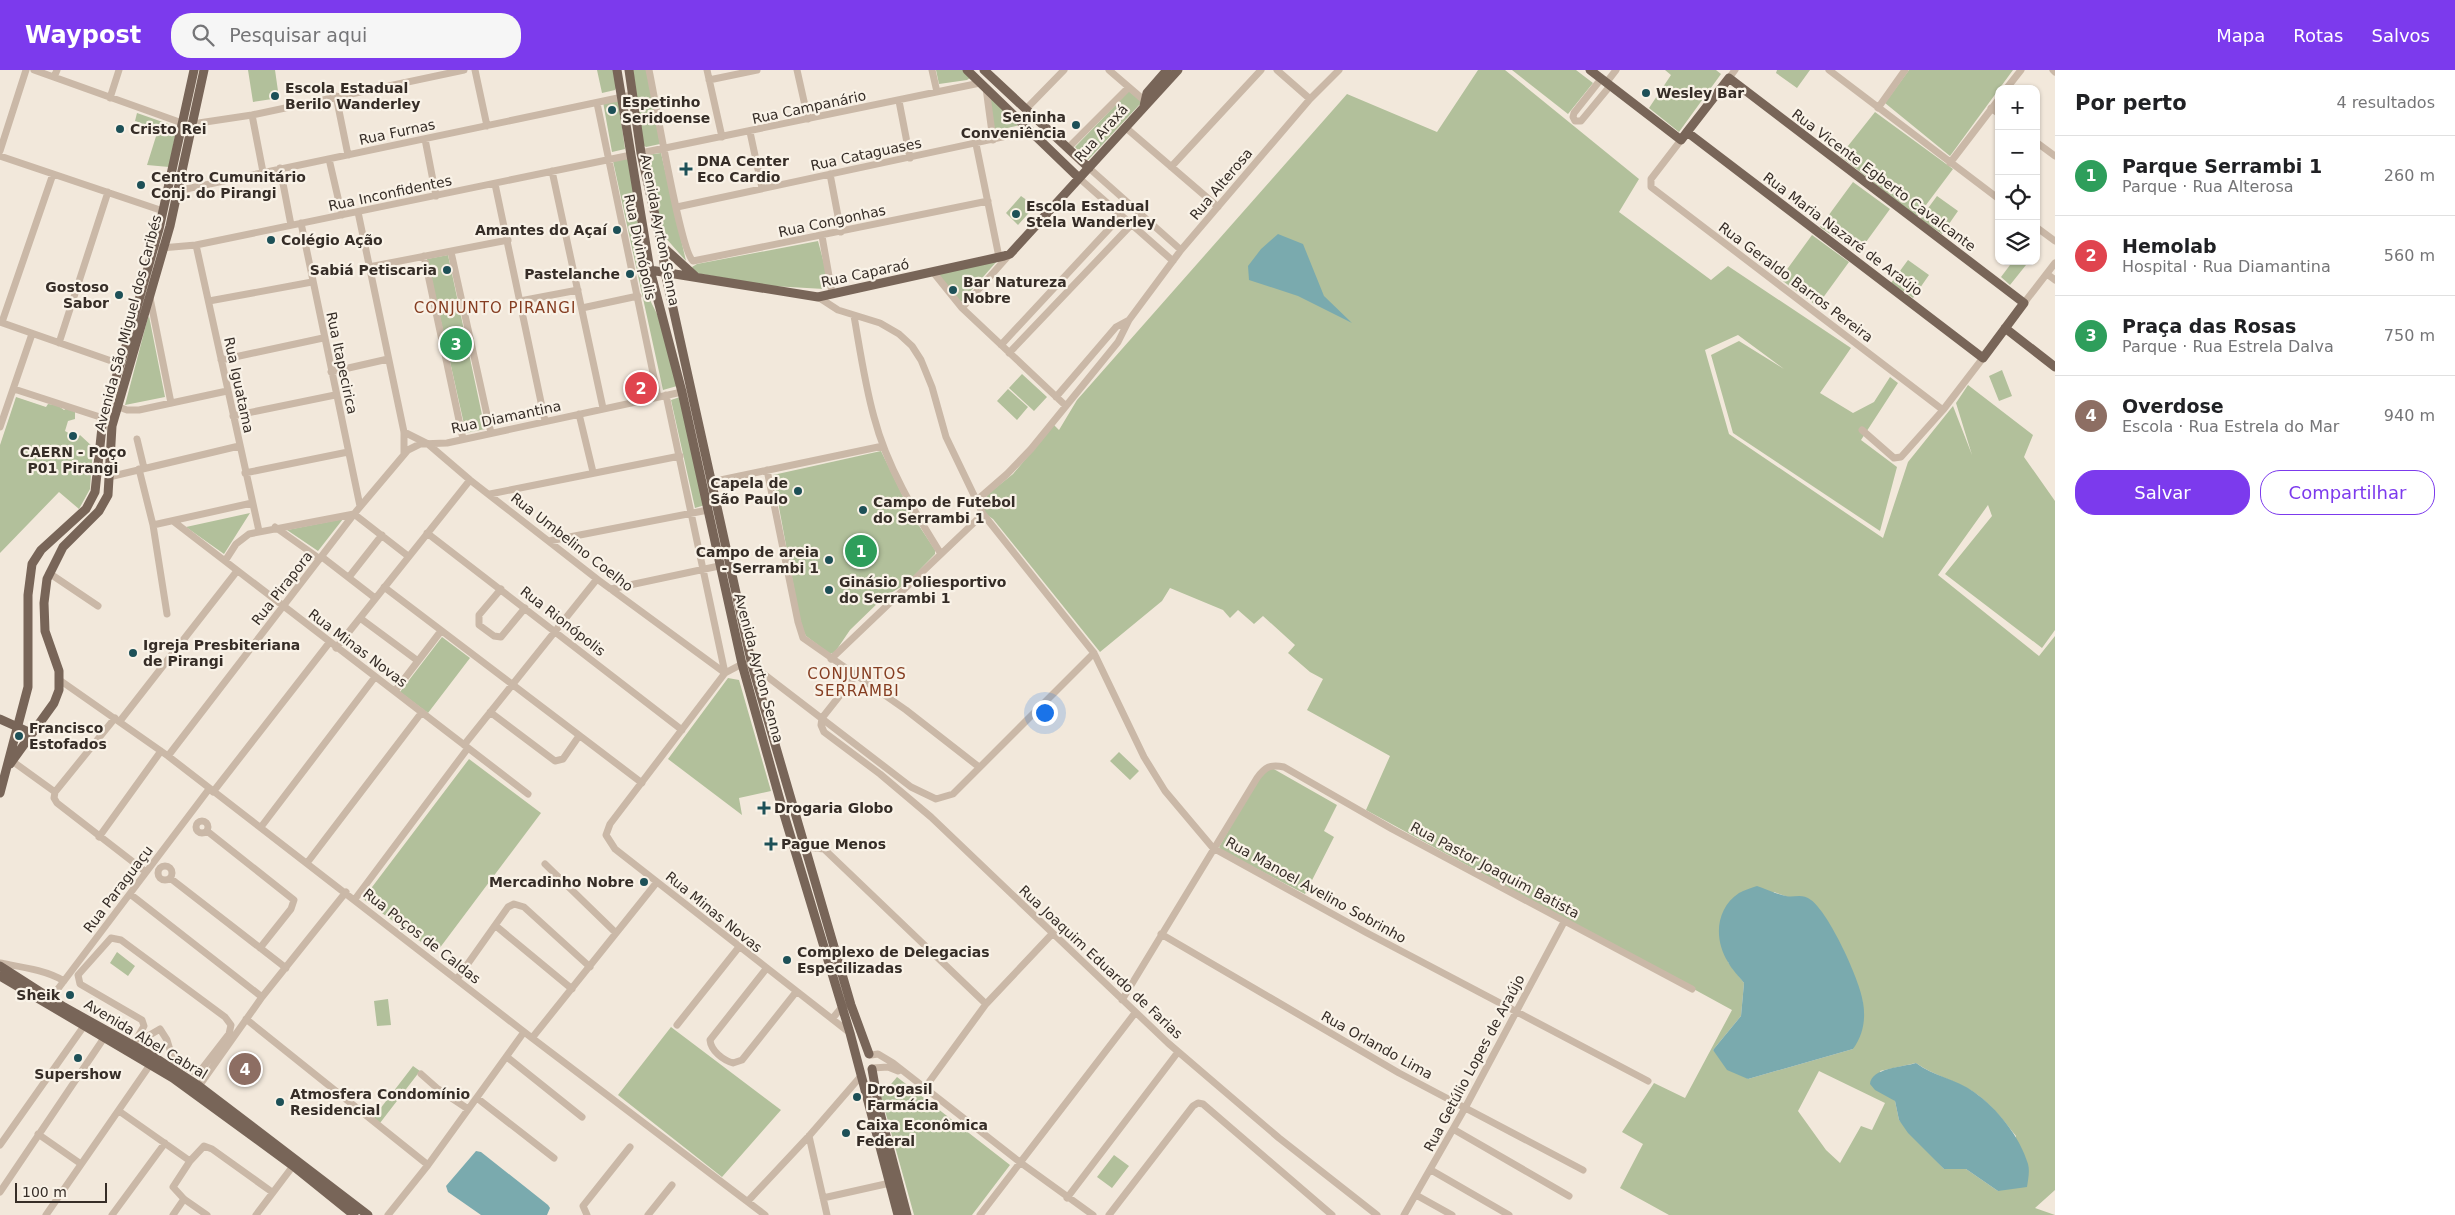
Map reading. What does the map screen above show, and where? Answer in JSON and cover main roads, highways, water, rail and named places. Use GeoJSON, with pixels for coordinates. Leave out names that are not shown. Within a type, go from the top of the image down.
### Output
{"type":"FeatureCollection","features":[{"type":"Feature","properties":{"kind":"main road","name":"Avenida São Miguel dos Caribés"},"geometry":{"type":"LineString","coordinates":[[31,733],[54,703],[61,681],[44,624],[45,591],[58,554],[105,502],[109,477],[111,434],[164,248],[178,191],[194,70]]}},
{"type":"Feature","properties":{"kind":"main road","name":"Avenida São Miguel dos Caribés"},"geometry":{"type":"LineString","coordinates":[[1,788],[10,764],[28,687],[28,595],[30,573],[41,550],[86,509],[95,492],[103,418],[204,70]]}},
{"type":"Feature","properties":{"kind":"main road","name":"Avenida Ayrton Senna"},"geometry":{"type":"LineString","coordinates":[[617,70],[650,270],[682,392],[742,664],[783,811],[846,1006],[865,1045],[873,1054]]}},
{"type":"Feature","properties":{"kind":"main road","name":"Avenida Ayrton Senna"},"geometry":{"type":"LineString","coordinates":[[629,70],[642,153],[662,246],[665,272],[752,665],[806,847],[846,1006],[858,1068],[898,1215]]}},
{"type":"Feature","properties":{"kind":"main road"},"geometry":{"type":"LineString","coordinates":[[967,70],[1079,178]]}},
{"type":"Feature","properties":{"kind":"main road"},"geometry":{"type":"LineString","coordinates":[[984,70],[1089,168]]}},
{"type":"Feature","properties":{"kind":"main road","name":"Rua Araxá"},"geometry":{"type":"LineString","coordinates":[[1144,104],[1148,91],[1167,70]]}},
{"type":"Feature","properties":{"kind":"main road","name":"Rua Araxá"},"geometry":{"type":"LineString","coordinates":[[1010,254],[1089,168],[1144,104],[1178,70]]}},
{"type":"Feature","properties":{"kind":"main road"},"geometry":{"type":"LineString","coordinates":[[1590,70],[1681,140],[1687,132]]}},
{"type":"Feature","properties":{"kind":"main road","name":"Rua Vicente Egberto Cavalcante"},"geometry":{"type":"LineString","coordinates":[[1687,132],[1729,78],[2024,303],[2005,328]]}},
{"type":"Feature","properties":{"kind":"main road"},"geometry":{"type":"LineString","coordinates":[[1005,106],[1013,97]]}},
{"type":"Feature","properties":{"kind":"main road","name":"Rua Maria Nazaré de Araújo"},"geometry":{"type":"LineString","coordinates":[[1687,132],[1983,358],[2005,328]]}},
{"type":"Feature","properties":{"kind":"main road"},"geometry":{"type":"LineString","coordinates":[[647,252],[652,248],[662,246],[695,277]]}},
{"type":"Feature","properties":{"kind":"main road","name":"Rua Caparaó"},"geometry":{"type":"LineString","coordinates":[[650,270],[818,297],[1010,254]]}},
{"type":"Feature","properties":{"kind":"main road"},"geometry":{"type":"LineString","coordinates":[[2005,328],[2055,367]]}},
{"type":"Feature","properties":{"kind":"main road"},"geometry":{"type":"LineString","coordinates":[[65,528],[73,536]]}},
{"type":"Feature","properties":{"kind":"main road"},"geometry":{"type":"LineString","coordinates":[[724,588],[734,586]]}},
{"type":"Feature","properties":{"kind":"main road"},"geometry":{"type":"LineString","coordinates":[[0,719],[31,733],[10,764]]}},
{"type":"Feature","properties":{"kind":"main road","name":"Avenida Abel Cabral"},"geometry":{"type":"LineString","coordinates":[[0,964],[12,978],[84,1026],[136,1047],[152,1061]]}},
{"type":"Feature","properties":{"kind":"main road","name":"Avenida Abel Cabral"},"geometry":{"type":"LineString","coordinates":[[0,976],[12,978]]}},
{"type":"Feature","properties":{"kind":"main road","name":"Avenida Abel Cabral"},"geometry":{"type":"LineString","coordinates":[[49,1002],[152,1061],[197,1090],[368,1215]]}},
{"type":"Feature","properties":{"kind":"main road"},"geometry":{"type":"LineString","coordinates":[[872,1069],[865,1072],[858,1068],[860,1054],[873,1054],[875,1063],[872,1069],[879,1110],[908,1215]]}},
{"type":"Feature","properties":{"kind":"main road","name":"Avenida Abel Cabral"},"geometry":{"type":"LineString","coordinates":[[295,1162],[354,1215]]}},
{"type":"Feature","properties":{"kind":"water"},"geometry":{"type":"Polygon","coordinates":[[[1278,234],[1303,244],[1324,296],[1352,323],[1298,296],[1249,280],[1248,266],[1261,249],[1278,234]]]}},
{"type":"Feature","properties":{"kind":"water"},"geometry":{"type":"Polygon","coordinates":[[[1757,886],[1786,896],[1808,898],[1818,907],[1835,932],[1850,963],[1861,992],[1864,1015],[1863,1027],[1853,1049],[1748,1079],[1727,1070],[1713,1050],[1741,1016],[1744,983],[1731,968],[1723,953],[1719,935],[1721,916],[1731,900],[1741,892],[1757,886]]]}},
{"type":"Feature","properties":{"kind":"water"},"geometry":{"type":"Polygon","coordinates":[[[1916,1063],[1974,1092],[1991,1106],[2007,1124],[2024,1154],[2029,1170],[2027,1187],[1998,1191],[1966,1169],[1944,1169],[1908,1133],[1899,1120],[1895,1101],[1875,1090],[1870,1084],[1872,1079],[1882,1071],[1916,1063]]]}},
{"type":"Feature","properties":{"kind":"water"},"geometry":{"type":"Polygon","coordinates":[[[476,1151],[481,1152],[548,1205],[550,1208],[547,1215],[481,1215],[448,1192],[446,1186],[476,1151]]]}},
{"type":"Feature","properties":{"kind":"place","name":"Wesley Bar"},"geometry":{"type":"Point","coordinates":[1646,93]}},
{"type":"Feature","properties":{"kind":"place","name":"Escola Estadual Berilo Wanderley"},"geometry":{"type":"Point","coordinates":[275,96]}},
{"type":"Feature","properties":{"kind":"place","name":"Espetinho Seridoense"},"geometry":{"type":"Point","coordinates":[612,110]}},
{"type":"Feature","properties":{"kind":"place","name":"Seninha Conveniência"},"geometry":{"type":"Point","coordinates":[1076,125]}},
{"type":"Feature","properties":{"kind":"place","name":"Cristo Rei"},"geometry":{"type":"Point","coordinates":[120,129]}},
{"type":"Feature","properties":{"kind":"place","name":"DNA Center Eco Cardio"},"geometry":{"type":"Point","coordinates":[686,169]}},
{"type":"Feature","properties":{"kind":"place","name":"Centro Cumunitário Conj. do Pirangi"},"geometry":{"type":"Point","coordinates":[141,185]}},
{"type":"Feature","properties":{"kind":"place","name":"Escola Estadual Stela Wanderley"},"geometry":{"type":"Point","coordinates":[1016,214]}},
{"type":"Feature","properties":{"kind":"place","name":"Amantes do Açaí"},"geometry":{"type":"Point","coordinates":[617,230]}},
{"type":"Feature","properties":{"kind":"place","name":"Colégio Ação"},"geometry":{"type":"Point","coordinates":[271,240]}},
{"type":"Feature","properties":{"kind":"place","name":"Sabiá Petiscaria"},"geometry":{"type":"Point","coordinates":[447,270]}},
{"type":"Feature","properties":{"kind":"place","name":"Pastelanche"},"geometry":{"type":"Point","coordinates":[630,274]}},
{"type":"Feature","properties":{"kind":"place","name":"Bar Natureza Nobre"},"geometry":{"type":"Point","coordinates":[953,290]}},
{"type":"Feature","properties":{"kind":"place","name":"Gostoso Sabor"},"geometry":{"type":"Point","coordinates":[119,295]}},
{"type":"Feature","properties":{"kind":"place","name":"Praça das Rosas"},"geometry":{"type":"Point","coordinates":[456,344]}},
{"type":"Feature","properties":{"kind":"place","name":"Hemolab"},"geometry":{"type":"Point","coordinates":[641,388]}},
{"type":"Feature","properties":{"kind":"place","name":"CAERN - Poço P01 Pirangi"},"geometry":{"type":"Point","coordinates":[73,436]}},
{"type":"Feature","properties":{"kind":"place","name":"Capela de São Paulo"},"geometry":{"type":"Point","coordinates":[798,491]}},
{"type":"Feature","properties":{"kind":"place","name":"Campo de Futebol do Serrambi 1"},"geometry":{"type":"Point","coordinates":[863,510]}},
{"type":"Feature","properties":{"kind":"place","name":"Parque Serrambi 1"},"geometry":{"type":"Point","coordinates":[861,551]}},
{"type":"Feature","properties":{"kind":"place","name":"Campo de areia - Serrambi 1"},"geometry":{"type":"Point","coordinates":[829,560]}},
{"type":"Feature","properties":{"kind":"place","name":"Ginásio Poliesportivo do Serrambi 1"},"geometry":{"type":"Point","coordinates":[829,590]}},
{"type":"Feature","properties":{"kind":"place","name":"Igreja Presbiteriana de Pirangi"},"geometry":{"type":"Point","coordinates":[133,653]}},
{"type":"Feature","properties":{"kind":"place","name":"Francisco Estofados"},"geometry":{"type":"Point","coordinates":[19,736]}},
{"type":"Feature","properties":{"kind":"place","name":"Drogaria Globo"},"geometry":{"type":"Point","coordinates":[764,808]}},
{"type":"Feature","properties":{"kind":"place","name":"Pague Menos"},"geometry":{"type":"Point","coordinates":[771,844]}},
{"type":"Feature","properties":{"kind":"place","name":"Mercadinho Nobre"},"geometry":{"type":"Point","coordinates":[644,882]}},
{"type":"Feature","properties":{"kind":"place","name":"Complexo de Delegacias Especilizadas"},"geometry":{"type":"Point","coordinates":[787,960]}},
{"type":"Feature","properties":{"kind":"place","name":"Sheik"},"geometry":{"type":"Point","coordinates":[70,995]}},
{"type":"Feature","properties":{"kind":"place","name":"Supershow"},"geometry":{"type":"Point","coordinates":[78,1058]}},
{"type":"Feature","properties":{"kind":"place","name":"Overdose"},"geometry":{"type":"Point","coordinates":[245,1069]}},
{"type":"Feature","properties":{"kind":"place","name":"Drogasil Farmácia"},"geometry":{"type":"Point","coordinates":[857,1097]}},
{"type":"Feature","properties":{"kind":"place","name":"Atmosfera Condomínio Residencial"},"geometry":{"type":"Point","coordinates":[280,1102]}},
{"type":"Feature","properties":{"kind":"place","name":"Caixa Econômica Federal"},"geometry":{"type":"Point","coordinates":[846,1133]}},
{"type":"Feature","properties":{"kind":"district","name":"CONJUNTO PIRANGI"},"geometry":{"type":"Point","coordinates":[495,308]}},
{"type":"Feature","properties":{"kind":"district","name":"CONJUNTOS SERRAMBI"},"geometry":{"type":"Point","coordinates":[857,682]}}]}
